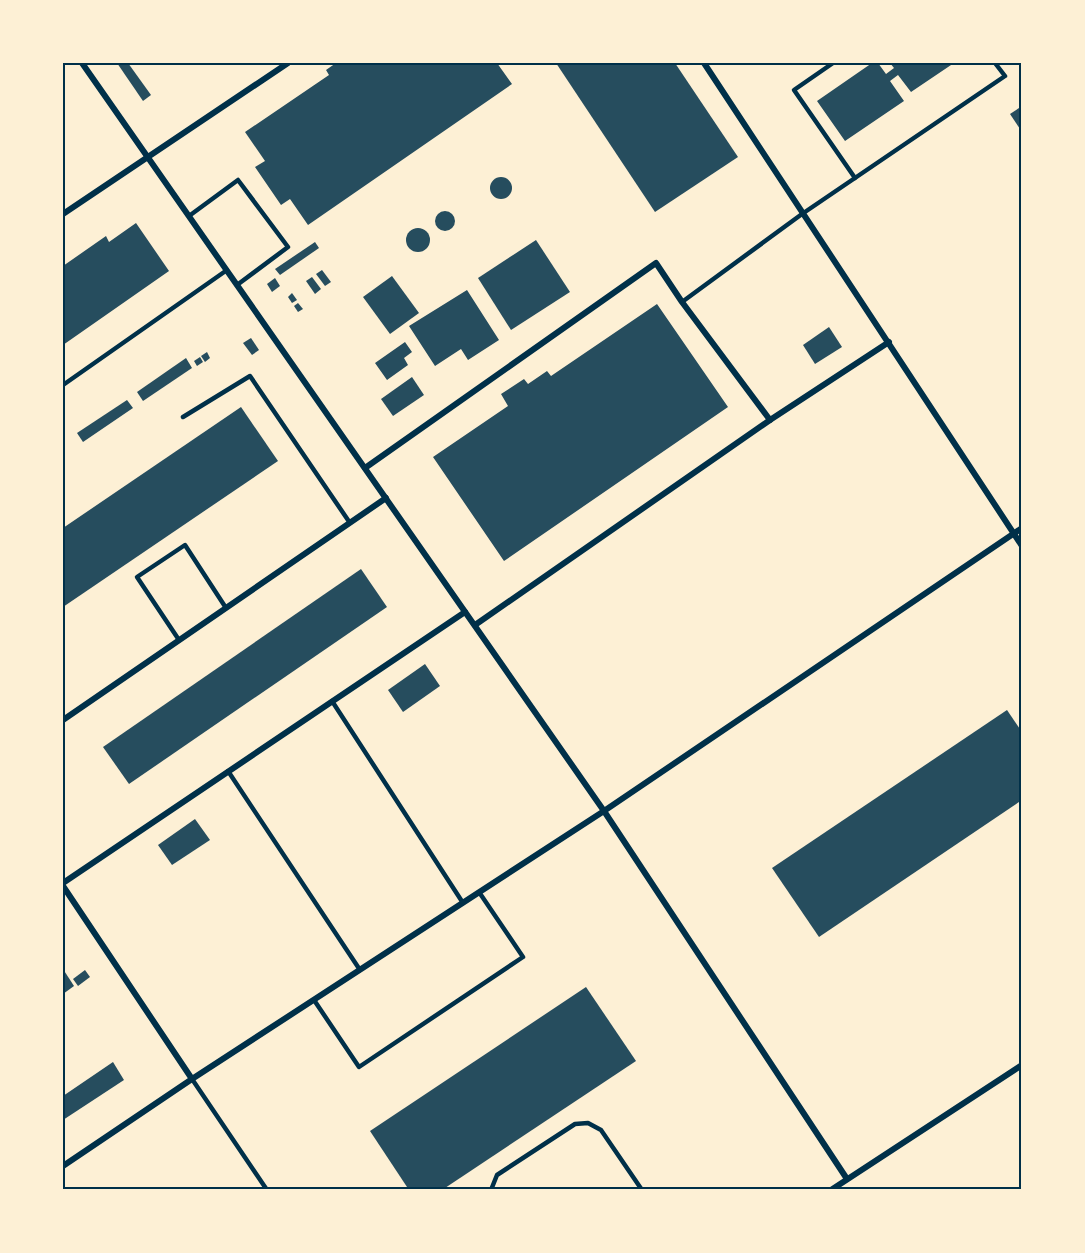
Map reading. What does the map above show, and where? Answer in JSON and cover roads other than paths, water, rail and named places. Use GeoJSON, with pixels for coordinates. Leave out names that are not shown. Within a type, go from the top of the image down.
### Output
{"type":"FeatureCollection","features":[{"type":"Feature","properties":{"kind":"street"},"geometry":{"type":"LineString","coordinates":[[82,63],[604,811],[847,1179]]}},
{"type":"Feature","properties":{"kind":"street"},"geometry":{"type":"LineString","coordinates":[[63,214],[288,63]]}},
{"type":"Feature","properties":{"kind":"street"},"geometry":{"type":"LineString","coordinates":[[704,63],[1022,546]]}},
{"type":"Feature","properties":{"kind":"street"},"geometry":{"type":"LineString","coordinates":[[365,468],[656,263],[682,302],[770,420]]}},
{"type":"Feature","properties":{"kind":"street"},"geometry":{"type":"LineString","coordinates":[[475,625],[770,420],[889,342]]}},
{"type":"Feature","properties":{"kind":"street"},"geometry":{"type":"LineString","coordinates":[[63,720],[386,498]]}},
{"type":"Feature","properties":{"kind":"street"},"geometry":{"type":"LineString","coordinates":[[63,1166],[192,1079],[604,811],[1022,528]]}},
{"type":"Feature","properties":{"kind":"street"},"geometry":{"type":"LineString","coordinates":[[192,1079],[63,884],[465,612]]}},
{"type":"Feature","properties":{"kind":"street"},"geometry":{"type":"LineString","coordinates":[[831,1190],[1022,1065]]}},
{"type":"Feature","properties":{"kind":"lane"},"geometry":{"type":"LineString","coordinates":[[832,63],[794,90],[855,178]]}},
{"type":"Feature","properties":{"kind":"lane"},"geometry":{"type":"LineString","coordinates":[[682,302],[802,214],[1005,76],[995,63]]}},
{"type":"Feature","properties":{"kind":"lane"},"geometry":{"type":"LineString","coordinates":[[189,216],[238,180],[288,247],[237,285]]}},
{"type":"Feature","properties":{"kind":"lane"},"geometry":{"type":"LineString","coordinates":[[63,385],[227,270]]}},
{"type":"Feature","properties":{"kind":"lane"},"geometry":{"type":"LineString","coordinates":[[183,417],[250,376],[350,523]]}},
{"type":"Feature","properties":{"kind":"lane"},"geometry":{"type":"LineString","coordinates":[[179,640],[137,577],[185,545],[226,608]]}},
{"type":"Feature","properties":{"kind":"lane"},"geometry":{"type":"LineString","coordinates":[[332,701],[463,903]]}},
{"type":"Feature","properties":{"kind":"lane"},"geometry":{"type":"LineString","coordinates":[[228,771],[360,970]]}},
{"type":"Feature","properties":{"kind":"lane"},"geometry":{"type":"LineString","coordinates":[[314,1000],[359,1067],[523,957],[479,892]]}},
{"type":"Feature","properties":{"kind":"lane"},"geometry":{"type":"LineString","coordinates":[[192,1079],[267,1190]]}},
{"type":"Feature","properties":{"kind":"lane"},"geometry":{"type":"LineString","coordinates":[[491,1190],[497,1175],[575,1124],[588,1123],[601,1130],[642,1190]]}}]}
